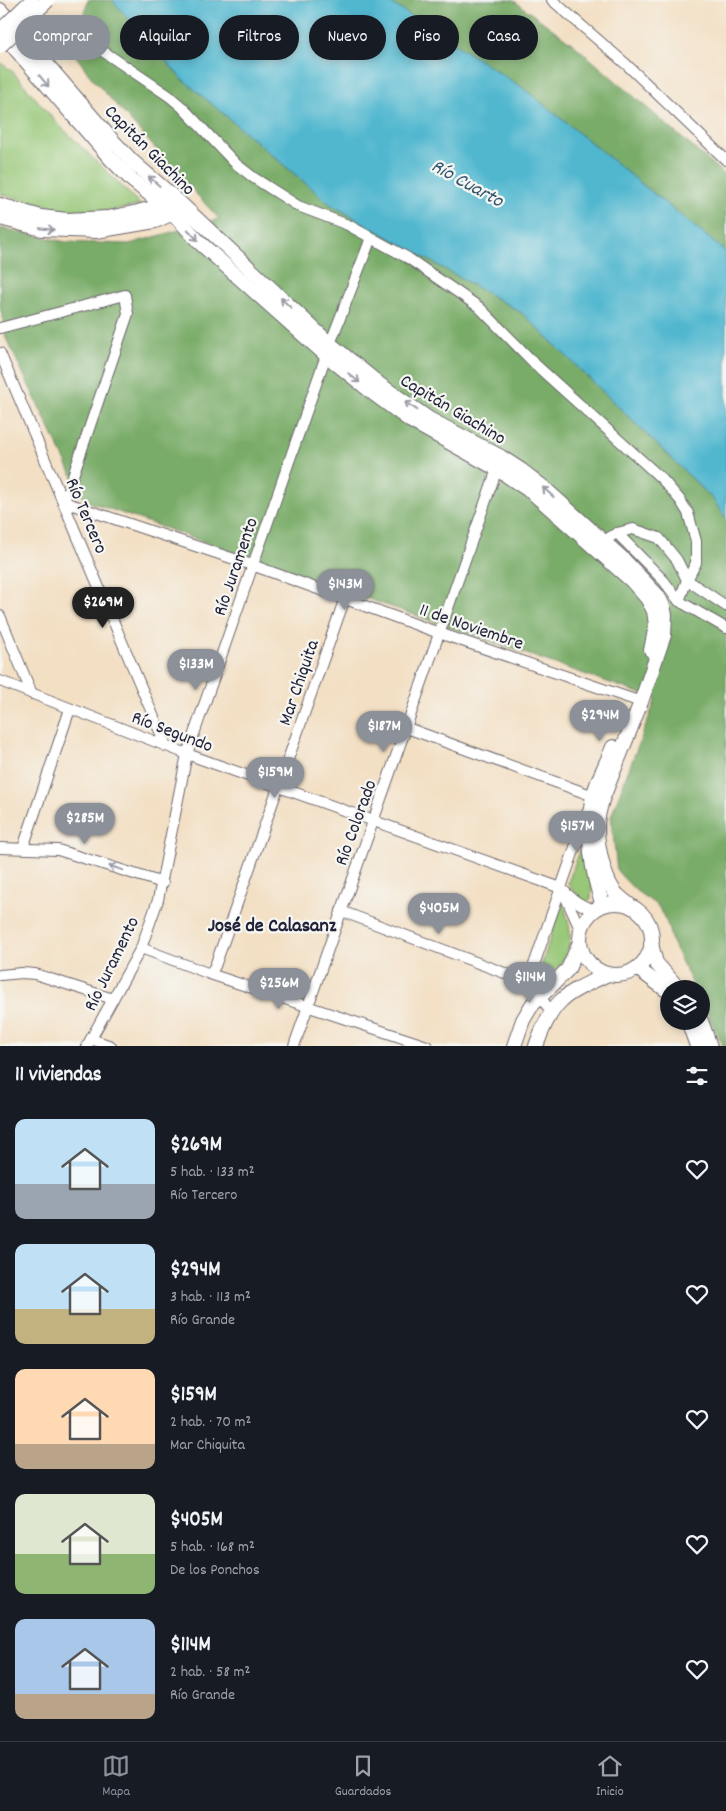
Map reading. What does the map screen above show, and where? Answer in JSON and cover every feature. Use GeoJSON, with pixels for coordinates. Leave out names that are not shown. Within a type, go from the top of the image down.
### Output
{"type":"FeatureCollection","features":[{"type":"Feature","properties":{"kind":"main road"},"geometry":{"type":"LineString","coordinates":[[0,31],[32,0]]}},
{"type":"Feature","properties":{"kind":"main road"},"geometry":{"type":"LineString","coordinates":[[0,46],[48,0]]}},
{"type":"Feature","properties":{"kind":"main road","name":"Capitán Giachino"},"geometry":{"type":"LineString","coordinates":[[0,10],[172,207],[199,242],[328,350],[373,393],[411,421],[497,469],[533,493],[647,583],[658,596],[663,606],[666,623],[664,635],[637,700]]}},
{"type":"Feature","properties":{"kind":"main road","name":"Capitán Giachino"},"geometry":{"type":"LineString","coordinates":[[0,31],[111,159],[132,180],[172,207]]}},
{"type":"Feature","properties":{"kind":"main road"},"geometry":{"type":"LineString","coordinates":[[0,205],[41,216],[67,220],[108,218],[172,207]]}},
{"type":"Feature","properties":{"kind":"main road"},"geometry":{"type":"LineString","coordinates":[[0,218],[42,229],[96,230],[155,221],[172,207]]}},
{"type":"Feature","properties":{"kind":"main road","name":"Capitán Giachino"},"geometry":{"type":"LineString","coordinates":[[328,350],[416,410],[521,470],[543,488],[632,581],[647,598],[656,618],[654,637],[637,700]]}},
{"type":"Feature","properties":{"kind":"main road"},"geometry":{"type":"LineString","coordinates":[[599,908],[599,895],[590,840],[590,820],[637,700]]}},
{"type":"Feature","properties":{"kind":"main road"},"geometry":{"type":"LineString","coordinates":[[598,798],[597,825],[604,869],[609,883],[615,893],[640,912],[646,920],[650,929],[651,944],[656,963],[670,980]]}},
{"type":"Feature","properties":{"kind":"main road"},"geometry":{"type":"LineString","coordinates":[[514,1046],[523,1020],[532,1005],[568,969],[584,922],[599,908],[622,904],[632,907]]}},
{"type":"Feature","properties":{"kind":"main road"},"geometry":{"type":"LineString","coordinates":[[580,936],[583,953],[589,962],[598,970],[608,974],[628,973],[637,968],[644,962],[651,944]]}},
{"type":"Feature","properties":{"kind":"main road"},"geometry":{"type":"LineString","coordinates":[[637,968],[660,985]]}},
{"type":"Feature","properties":{"kind":"main road"},"geometry":{"type":"LineString","coordinates":[[536,1046],[543,1026],[552,1011],[565,996],[608,974]]}},
{"type":"Feature","properties":{"kind":"main road"},"geometry":{"type":"LineString","coordinates":[[691,1030],[697,1046]]}},
{"type":"Feature","properties":{"kind":"main road"},"geometry":{"type":"LineString","coordinates":[[704,1030],[710,1046]]}},
{"type":"Feature","properties":{"kind":"street"},"geometry":{"type":"LineString","coordinates":[[552,0],[627,66],[726,160]]}},
{"type":"Feature","properties":{"kind":"street"},"geometry":{"type":"LineString","coordinates":[[110,56],[176,102],[236,164],[254,178],[298,206],[348,225],[408,258],[479,307],[537,366],[662,479],[680,500],[688,513],[696,540],[696,564],[686,580],[679,601]]}},
{"type":"Feature","properties":{"kind":"street","name":"Río Juramento"},"geometry":{"type":"LineString","coordinates":[[89,1042],[142,948],[163,883],[187,754],[328,350],[371,238]]}},
{"type":"Feature","properties":{"kind":"street"},"geometry":{"type":"LineString","coordinates":[[0,328],[125,295],[128,314],[64,502]]}},
{"type":"Feature","properties":{"kind":"street","name":"Río Tercero"},"geometry":{"type":"LineString","coordinates":[[0,353],[166,746]]}},
{"type":"Feature","properties":{"kind":"street","name":"Río Colorado"},"geometry":{"type":"LineString","coordinates":[[294,1046],[497,469]]}},
{"type":"Feature","properties":{"kind":"street","name":"11 de Noviembre"},"geometry":{"type":"LineString","coordinates":[[64,502],[252,565],[439,633],[637,700]]}},
{"type":"Feature","properties":{"kind":"street"},"geometry":{"type":"LineString","coordinates":[[600,546],[617,533],[633,529],[659,538],[677,560],[686,580],[726,606]]}},
{"type":"Feature","properties":{"kind":"street"},"geometry":{"type":"LineString","coordinates":[[617,533],[664,581],[679,601],[726,628]]}},
{"type":"Feature","properties":{"kind":"street","name":"Mar Chiquita"},"geometry":{"type":"LineString","coordinates":[[210,974],[215,966],[345,598]]}},
{"type":"Feature","properties":{"kind":"street"},"geometry":{"type":"LineString","coordinates":[[0,616],[32,694]]}},
{"type":"Feature","properties":{"kind":"street","name":"Río Segundo"},"geometry":{"type":"LineString","coordinates":[[0,681],[187,754],[561,888]]}},
{"type":"Feature","properties":{"kind":"street"},"geometry":{"type":"LineString","coordinates":[[23,848],[70,709]]}},
{"type":"Feature","properties":{"kind":"street"},"geometry":{"type":"LineString","coordinates":[[407,728],[598,798],[561,888],[528,982]]}},
{"type":"Feature","properties":{"kind":"street"},"geometry":{"type":"LineString","coordinates":[[0,848],[58,850],[163,883]]}},
{"type":"Feature","properties":{"kind":"street"},"geometry":{"type":"LineString","coordinates":[[561,888],[575,902],[582,906],[599,908]]}},
{"type":"Feature","properties":{"kind":"street"},"geometry":{"type":"LineString","coordinates":[[561,888],[575,915],[580,936]]}},
{"type":"Feature","properties":{"kind":"street"},"geometry":{"type":"LineString","coordinates":[[341,911],[528,982],[552,1011]]}},
{"type":"Feature","properties":{"kind":"street"},"geometry":{"type":"LineString","coordinates":[[142,948],[210,974],[427,1046]]}},
{"type":"Feature","properties":{"kind":"street"},"geometry":{"type":"LineString","coordinates":[[0,975],[35,974],[113,998]]}},
{"type":"Feature","properties":{"kind":"street"},"geometry":{"type":"LineString","coordinates":[[89,1042],[111,1046]]}},
{"type":"Feature","properties":{"kind":"green space"},"geometry":{"type":"Polygon","coordinates":[[[88,0],[112,0],[125,15],[120,15],[120,60],[165,60],[181,78],[330,204],[522,313],[712,498],[726,518],[726,1046],[723,1046],[710,1019],[710,980],[691,980],[672,942],[667,923],[658,906],[635,890],[617,871],[611,816],[656,699],[84,500],[6,338],[0,305],[0,228],[66,242],[129,244],[219,219],[91,77],[79,60],[110,60],[110,15],[84,15],[88,0]]]}},
{"type":"Feature","properties":{"kind":"green space"},"geometry":{"type":"Polygon","coordinates":[[[386,0],[513,0],[533,15],[469,15],[469,53],[459,47],[459,15],[409,15],[386,0]]]}},
{"type":"Feature","properties":{"kind":"green space"},"geometry":{"type":"Polygon","coordinates":[[[538,18],[573,44],[726,176],[726,252],[523,88],[479,60],[538,60],[538,18]]]}},
{"type":"Feature","properties":{"kind":"green space"},"geometry":{"type":"Polygon","coordinates":[[[0,62],[13,72],[56,122],[141,205],[110,211],[65,210],[0,194],[0,62]]]}},
{"type":"Feature","properties":{"kind":"green space"},"geometry":{"type":"Polygon","coordinates":[[[584,838],[592,886],[591,899],[586,903],[572,890],[568,883],[584,838]]]}},
{"type":"Feature","properties":{"kind":"green space"},"geometry":{"type":"Polygon","coordinates":[[[562,902],[569,926],[569,948],[558,966],[537,979],[562,902]]]}},
{"type":"Feature","properties":{"kind":"water","name":"Río Cuarto"},"geometry":{"type":"Polygon","coordinates":[[[112,0],[386,0],[409,15],[396,15],[396,60],[459,60],[459,47],[469,53],[469,60],[479,60],[523,88],[726,252],[726,518],[712,498],[522,313],[330,204],[181,78],[165,60],[209,60],[209,15],[125,15],[112,0]]]}},
{"type":"Feature","properties":{"kind":"district","name":"José de Calasanz"},"geometry":{"type":"Point","coordinates":[272,924]}}]}
